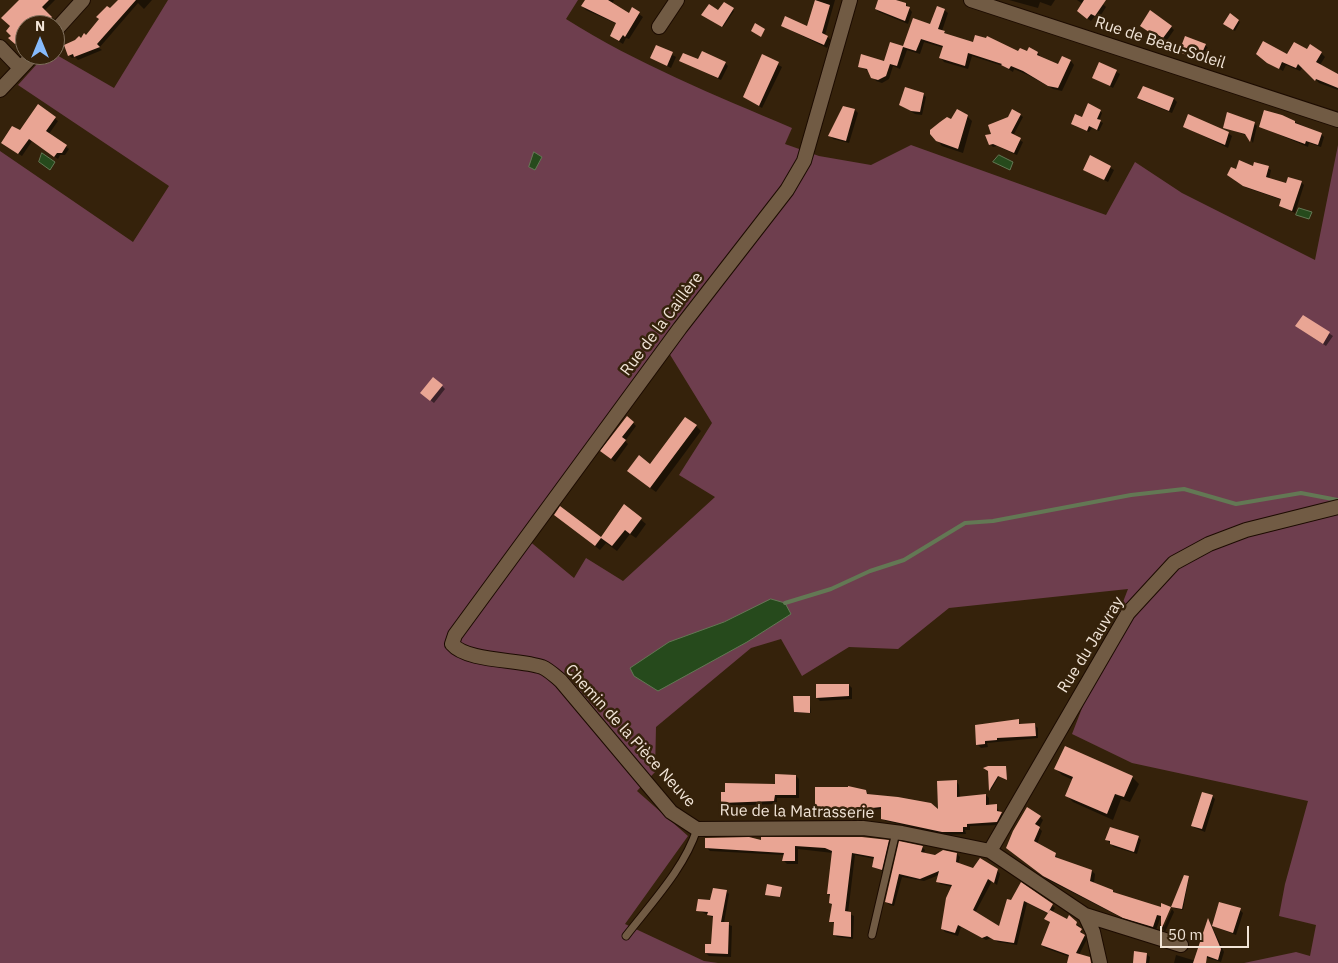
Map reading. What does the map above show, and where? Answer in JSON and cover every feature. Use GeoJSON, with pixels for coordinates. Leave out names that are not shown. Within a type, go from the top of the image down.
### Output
{"type":"FeatureCollection","features":[{"type":"Feature","properties":{"kind":"street"},"geometry":{"type":"LineString","coordinates":[[65,20],[83,0]]}},
{"type":"Feature","properties":{"kind":"street"},"geometry":{"type":"LineString","coordinates":[[659,27],[677,0]]}},
{"type":"Feature","properties":{"kind":"street","name":"Rue de la Caillère"},"geometry":{"type":"LineString","coordinates":[[452,644],[455,635],[663,352],[787,190],[804,161],[850,0]]}},
{"type":"Feature","properties":{"kind":"street","name":"Rue de Beau-Soleil"},"geometry":{"type":"LineString","coordinates":[[971,0],[1338,120]]}},
{"type":"Feature","properties":{"kind":"street"},"geometry":{"type":"LineString","coordinates":[[0,48],[20,68]]}},
{"type":"Feature","properties":{"kind":"street"},"geometry":{"type":"LineString","coordinates":[[0,90],[23,65]]}},
{"type":"Feature","properties":{"kind":"street","name":"Rue du Jauvray"},"geometry":{"type":"LineString","coordinates":[[990,851],[1128,613],[1174,563],[1209,544],[1246,530],[1338,507]]}},
{"type":"Feature","properties":{"kind":"street","name":"Chemin de la Pièce Neuve"},"geometry":{"type":"LineString","coordinates":[[452,644],[457,650],[468,654],[523,662],[544,668],[561,681],[671,812],[697,829]]}},
{"type":"Feature","properties":{"kind":"street","name":"Rue de la Matrasserie"},"geometry":{"type":"LineString","coordinates":[[697,829],[863,828],[896,832],[990,851],[1084,915],[1181,945]]}},
{"type":"Feature","properties":{"kind":"street"},"geometry":{"type":"LineString","coordinates":[[1084,915],[1093,932],[1100,963]]}},
{"type":"Feature","properties":{"kind":"lane"},"geometry":{"type":"LineString","coordinates":[[626,936],[673,876],[691,847],[697,829]]}},
{"type":"Feature","properties":{"kind":"lane"},"geometry":{"type":"LineString","coordinates":[[872,935],[896,832]]}},
{"type":"Feature","properties":{"kind":"shaded area"},"geometry":{"type":"Polygon","coordinates":[[[168,0],[578,0],[566,19],[648,65],[792,128],[785,144],[819,156],[871,165],[911,145],[1106,215],[1135,162],[1182,193],[1315,260],[1338,145],[1338,963],[1244,963],[1296,952],[1310,956],[1316,925],[1279,916],[1285,884],[1308,801],[1132,763],[1072,734],[1128,589],[949,608],[898,649],[849,647],[802,676],[781,639],[751,648],[656,727],[655,772],[637,791],[688,836],[625,924],[704,961],[718,963],[0,963],[0,151],[133,242],[169,186],[18,85],[36,65],[65,65],[65,60],[114,88],[168,0]],[[669,353],[522,535],[574,578],[586,558],[623,581],[715,497],[679,475],[712,423],[669,353]]]}},
{"type":"Feature","properties":{"kind":"shaded area"},"geometry":{"type":"Polygon","coordinates":[[[534,152],[542,157],[535,170],[529,167],[534,152]]]}},
{"type":"Feature","properties":{"kind":"shaded area"},"geometry":{"type":"Polygon","coordinates":[[[42,153],[55,162],[50,170],[39,162],[42,153]]]}},
{"type":"Feature","properties":{"kind":"shaded area"},"geometry":{"type":"Polygon","coordinates":[[[999,155],[1013,162],[1010,170],[993,162],[999,155]]]}},
{"type":"Feature","properties":{"kind":"shaded area"},"geometry":{"type":"Polygon","coordinates":[[[1299,208],[1312,212],[1309,219],[1296,215],[1299,208]]]}},
{"type":"Feature","properties":{"kind":"shaded area"},"geometry":{"type":"Polygon","coordinates":[[[771,599],[785,603],[791,614],[747,642],[658,691],[634,676],[630,668],[669,642],[724,622],[771,599]]]}},
{"type":"Feature","properties":{"kind":"building"},"geometry":{"type":"Polygon","coordinates":[[[19,0],[49,0],[42,7],[50,15],[15,15],[15,44],[8,38],[11,36],[6,31],[10,26],[1,18],[19,0]]]}},
{"type":"Feature","properties":{"kind":"building"},"geometry":{"type":"Polygon","coordinates":[[[118,0],[136,0],[97,44],[100,47],[74,57],[73,54],[68,56],[65,45],[79,36],[81,38],[84,33],[86,35],[99,19],[96,17],[107,6],[110,8],[118,0]]]}},
{"type":"Feature","properties":{"kind":"building"},"geometry":{"type":"Polygon","coordinates":[[[585,0],[608,0],[629,13],[632,7],[640,12],[625,37],[623,35],[619,41],[610,36],[616,23],[581,6],[585,0]]]}},
{"type":"Feature","properties":{"kind":"building"},"geometry":{"type":"Polygon","coordinates":[[[815,0],[830,5],[822,33],[828,36],[824,45],[781,26],[785,16],[807,26],[815,0]]]}},
{"type":"Feature","properties":{"kind":"building"},"geometry":{"type":"Polygon","coordinates":[[[878,0],[896,0],[906,3],[906,6],[910,7],[905,21],[875,9],[878,0]]]}},
{"type":"Feature","properties":{"kind":"building"},"geometry":{"type":"Polygon","coordinates":[[[1084,0],[1106,0],[1095,16],[1091,14],[1087,19],[1077,11],[1084,0]]]}},
{"type":"Feature","properties":{"kind":"building"},"geometry":{"type":"Polygon","coordinates":[[[724,2],[734,8],[722,27],[701,15],[709,4],[718,10],[724,2]]]}},
{"type":"Feature","properties":{"kind":"building"},"geometry":{"type":"Polygon","coordinates":[[[937,6],[945,9],[938,29],[945,31],[944,33],[973,42],[975,35],[986,38],[987,36],[1018,51],[1020,48],[1027,51],[1029,47],[1038,52],[1037,55],[1058,64],[1062,56],[1071,60],[1058,88],[1048,86],[1011,66],[1009,69],[1002,64],[968,53],[965,66],[939,58],[943,46],[921,39],[916,51],[903,47],[897,66],[890,64],[886,76],[878,80],[871,78],[867,69],[858,67],[861,54],[884,61],[890,42],[903,46],[913,18],[930,24],[937,6]]]}},
{"type":"Feature","properties":{"kind":"building"},"geometry":{"type":"Polygon","coordinates":[[[1150,10],[1172,26],[1163,38],[1152,34],[1140,26],[1150,10]]]}},
{"type":"Feature","properties":{"kind":"building"},"geometry":{"type":"Polygon","coordinates":[[[1230,13],[1239,20],[1233,30],[1223,24],[1230,13]]]}},
{"type":"Feature","properties":{"kind":"building"},"geometry":{"type":"Polygon","coordinates":[[[755,23],[765,29],[761,37],[751,31],[755,23]]]}},
{"type":"Feature","properties":{"kind":"building"},"geometry":{"type":"Polygon","coordinates":[[[1185,36],[1206,44],[1199,60],[1179,52],[1185,36]]]}},
{"type":"Feature","properties":{"kind":"building"},"geometry":{"type":"Polygon","coordinates":[[[1263,41],[1287,54],[1294,42],[1307,49],[1310,44],[1322,52],[1316,62],[1338,74],[1338,88],[1316,79],[1315,81],[1298,64],[1296,68],[1282,62],[1279,69],[1267,63],[1256,54],[1263,41]]]}},
{"type":"Feature","properties":{"kind":"building"},"geometry":{"type":"Polygon","coordinates":[[[656,45],[673,52],[667,66],[650,58],[656,45]]]}},
{"type":"Feature","properties":{"kind":"building"},"geometry":{"type":"Polygon","coordinates":[[[702,51],[726,62],[718,78],[679,61],[683,53],[698,59],[702,51]]]}},
{"type":"Feature","properties":{"kind":"building"},"geometry":{"type":"Polygon","coordinates":[[[762,54],[779,62],[759,106],[743,97],[762,54]]]}},
{"type":"Feature","properties":{"kind":"building"},"geometry":{"type":"Polygon","coordinates":[[[1099,62],[1117,70],[1110,86],[1092,78],[1099,62]]]}},
{"type":"Feature","properties":{"kind":"building"},"geometry":{"type":"Polygon","coordinates":[[[1143,86],[1174,98],[1169,111],[1137,98],[1143,86]]]}},
{"type":"Feature","properties":{"kind":"building"},"geometry":{"type":"Polygon","coordinates":[[[905,87],[924,93],[920,112],[911,111],[899,105],[905,87]]]}},
{"type":"Feature","properties":{"kind":"building"},"geometry":{"type":"Polygon","coordinates":[[[1088,103],[1101,110],[1097,119],[1101,120],[1097,130],[1089,126],[1087,131],[1071,124],[1075,114],[1082,117],[1088,103]]]}},
{"type":"Feature","properties":{"kind":"building"},"geometry":{"type":"Polygon","coordinates":[[[38,104],[56,117],[46,131],[67,145],[62,153],[57,153],[54,157],[29,139],[18,154],[1,143],[12,126],[20,130],[38,104]]]}},
{"type":"Feature","properties":{"kind":"building"},"geometry":{"type":"Polygon","coordinates":[[[843,106],[855,109],[846,141],[828,136],[843,106]]]}},
{"type":"Feature","properties":{"kind":"building"},"geometry":{"type":"Polygon","coordinates":[[[957,109],[968,115],[958,149],[936,141],[930,134],[930,130],[947,117],[951,119],[957,109]]]}},
{"type":"Feature","properties":{"kind":"building"},"geometry":{"type":"Polygon","coordinates":[[[1012,109],[1021,114],[1011,133],[1021,138],[1014,153],[993,144],[989,145],[985,135],[991,134],[988,125],[1008,117],[1012,109]]]}},
{"type":"Feature","properties":{"kind":"building"},"geometry":{"type":"Polygon","coordinates":[[[1264,110],[1282,115],[1295,121],[1295,123],[1322,133],[1318,145],[1306,141],[1305,144],[1259,127],[1264,110]]]}},
{"type":"Feature","properties":{"kind":"building"},"geometry":{"type":"Polygon","coordinates":[[[1227,112],[1255,122],[1250,142],[1245,134],[1223,128],[1227,112]]]}},
{"type":"Feature","properties":{"kind":"building"},"geometry":{"type":"Polygon","coordinates":[[[1188,114],[1229,132],[1225,145],[1183,127],[1188,114]]]}},
{"type":"Feature","properties":{"kind":"building"},"geometry":{"type":"Polygon","coordinates":[[[1090,155],[1111,166],[1104,180],[1083,170],[1090,155]]]}},
{"type":"Feature","properties":{"kind":"building"},"geometry":{"type":"Polygon","coordinates":[[[1239,160],[1253,166],[1254,162],[1269,166],[1266,177],[1286,183],[1288,177],[1302,181],[1292,211],[1279,206],[1281,199],[1243,186],[1227,175],[1231,167],[1236,169],[1239,160]]]}},
{"type":"Feature","properties":{"kind":"building"},"geometry":{"type":"Polygon","coordinates":[[[1303,315],[1330,332],[1323,344],[1295,326],[1303,315]]]}},
{"type":"Feature","properties":{"kind":"building"},"geometry":{"type":"Polygon","coordinates":[[[433,377],[443,385],[430,401],[420,393],[433,377]]]}},
{"type":"Feature","properties":{"kind":"building"},"geometry":{"type":"Polygon","coordinates":[[[627,416],[634,422],[622,437],[626,440],[611,459],[600,451],[627,416]]]}},
{"type":"Feature","properties":{"kind":"building"},"geometry":{"type":"Polygon","coordinates":[[[685,417],[697,425],[650,488],[627,471],[639,455],[650,464],[685,417]]]}},
{"type":"Feature","properties":{"kind":"building"},"geometry":{"type":"Polygon","coordinates":[[[624,504],[642,518],[630,534],[625,530],[612,546],[601,538],[595,546],[554,515],[560,506],[601,537],[624,504]]]}},
{"type":"Feature","properties":{"kind":"building"},"geometry":{"type":"Polygon","coordinates":[[[816,684],[849,684],[849,696],[816,698],[816,684]]]}},
{"type":"Feature","properties":{"kind":"building"},"geometry":{"type":"Polygon","coordinates":[[[793,696],[810,696],[810,713],[794,712],[793,696]]]}},
{"type":"Feature","properties":{"kind":"building"},"geometry":{"type":"Polygon","coordinates":[[[1019,719],[1019,724],[1035,723],[1036,736],[997,738],[997,740],[985,741],[985,744],[976,745],[975,725],[1019,719]]]}},
{"type":"Feature","properties":{"kind":"building"},"geometry":{"type":"Polygon","coordinates":[[[1065,746],[1133,776],[1124,797],[1115,794],[1107,814],[1065,796],[1073,777],[1054,769],[1065,746]]]}},
{"type":"Feature","properties":{"kind":"building"},"geometry":{"type":"Polygon","coordinates":[[[988,766],[1006,766],[1007,780],[998,776],[989,791],[988,771],[983,768],[988,766]]]}},
{"type":"Feature","properties":{"kind":"building"},"geometry":{"type":"Polygon","coordinates":[[[775,774],[796,775],[796,795],[775,795],[774,801],[721,803],[721,792],[725,792],[725,783],[775,784],[775,774]]]}},
{"type":"Feature","properties":{"kind":"building"},"geometry":{"type":"Polygon","coordinates":[[[957,780],[957,797],[986,794],[986,805],[997,804],[997,811],[1002,812],[997,822],[967,824],[967,827],[963,827],[963,832],[942,832],[881,819],[881,807],[845,811],[845,808],[815,808],[815,787],[848,786],[866,790],[867,794],[931,803],[938,809],[937,781],[957,780]]]}},
{"type":"Feature","properties":{"kind":"building"},"geometry":{"type":"Polygon","coordinates":[[[1202,792],[1213,795],[1202,829],[1191,826],[1202,792]]]}},
{"type":"Feature","properties":{"kind":"building"},"geometry":{"type":"Polygon","coordinates":[[[1027,807],[1041,816],[1035,824],[1040,827],[1034,841],[1056,853],[1055,857],[1092,870],[1090,881],[1113,890],[1113,892],[1161,907],[1161,903],[1171,907],[1161,930],[1161,916],[1157,915],[1153,927],[1123,918],[1043,876],[1006,848],[1013,831],[1027,807]]]}},
{"type":"Feature","properties":{"kind":"building"},"geometry":{"type":"Polygon","coordinates":[[[1110,827],[1139,836],[1134,852],[1110,844],[1110,841],[1105,840],[1110,827]]]}},
{"type":"Feature","properties":{"kind":"building"},"geometry":{"type":"Polygon","coordinates":[[[749,837],[761,840],[761,837],[862,837],[889,840],[882,870],[872,867],[874,857],[852,853],[845,911],[851,912],[851,937],[833,935],[834,922],[829,922],[832,904],[829,903],[830,894],[827,894],[832,851],[825,848],[795,846],[795,861],[782,861],[784,853],[705,848],[705,838],[749,837]]]}},
{"type":"Feature","properties":{"kind":"building"},"geometry":{"type":"Polygon","coordinates":[[[899,841],[923,846],[921,852],[935,855],[943,850],[957,853],[956,862],[973,868],[980,858],[998,869],[994,883],[988,879],[973,910],[999,926],[1007,899],[1011,900],[1021,882],[1053,904],[1048,913],[1024,901],[1014,943],[994,940],[987,936],[982,938],[958,925],[955,933],[941,929],[946,898],[952,885],[936,882],[939,871],[920,879],[899,874],[892,904],[885,902],[899,841]]]}},
{"type":"Feature","properties":{"kind":"building"},"geometry":{"type":"Polygon","coordinates":[[[1184,875],[1189,876],[1182,909],[1171,907],[1184,875]]]}},
{"type":"Feature","properties":{"kind":"building"},"geometry":{"type":"Polygon","coordinates":[[[767,884],[782,887],[780,897],[765,895],[767,884]]]}},
{"type":"Feature","properties":{"kind":"building"},"geometry":{"type":"Polygon","coordinates":[[[713,888],[727,890],[721,922],[729,922],[728,954],[705,953],[705,944],[711,944],[713,916],[707,915],[708,912],[696,911],[698,899],[710,900],[713,888]]]}},
{"type":"Feature","properties":{"kind":"building"},"geometry":{"type":"Polygon","coordinates":[[[1219,902],[1241,908],[1233,933],[1212,926],[1219,902]]]}},
{"type":"Feature","properties":{"kind":"building"},"geometry":{"type":"Polygon","coordinates":[[[1050,910],[1067,919],[1069,915],[1077,922],[1076,925],[1082,929],[1080,932],[1085,935],[1076,953],[1090,957],[1091,963],[1067,963],[1069,955],[1041,945],[1050,922],[1044,919],[1050,910]]]}},
{"type":"Feature","properties":{"kind":"building"},"geometry":{"type":"Polygon","coordinates":[[[1208,918],[1221,949],[1218,960],[1207,956],[1206,963],[1193,963],[1208,918]]]}},
{"type":"Feature","properties":{"kind":"building"},"geometry":{"type":"Polygon","coordinates":[[[1134,951],[1147,953],[1146,963],[1133,963],[1134,951]]]}},
{"type":"Feature","properties":{"kind":"waterway"},"geometry":{"type":"LineString","coordinates":[[785,603],[831,589],[870,571],[904,560],[965,523],[993,521],[1131,495],[1184,489],[1236,504],[1301,493],[1338,500]]}}]}
